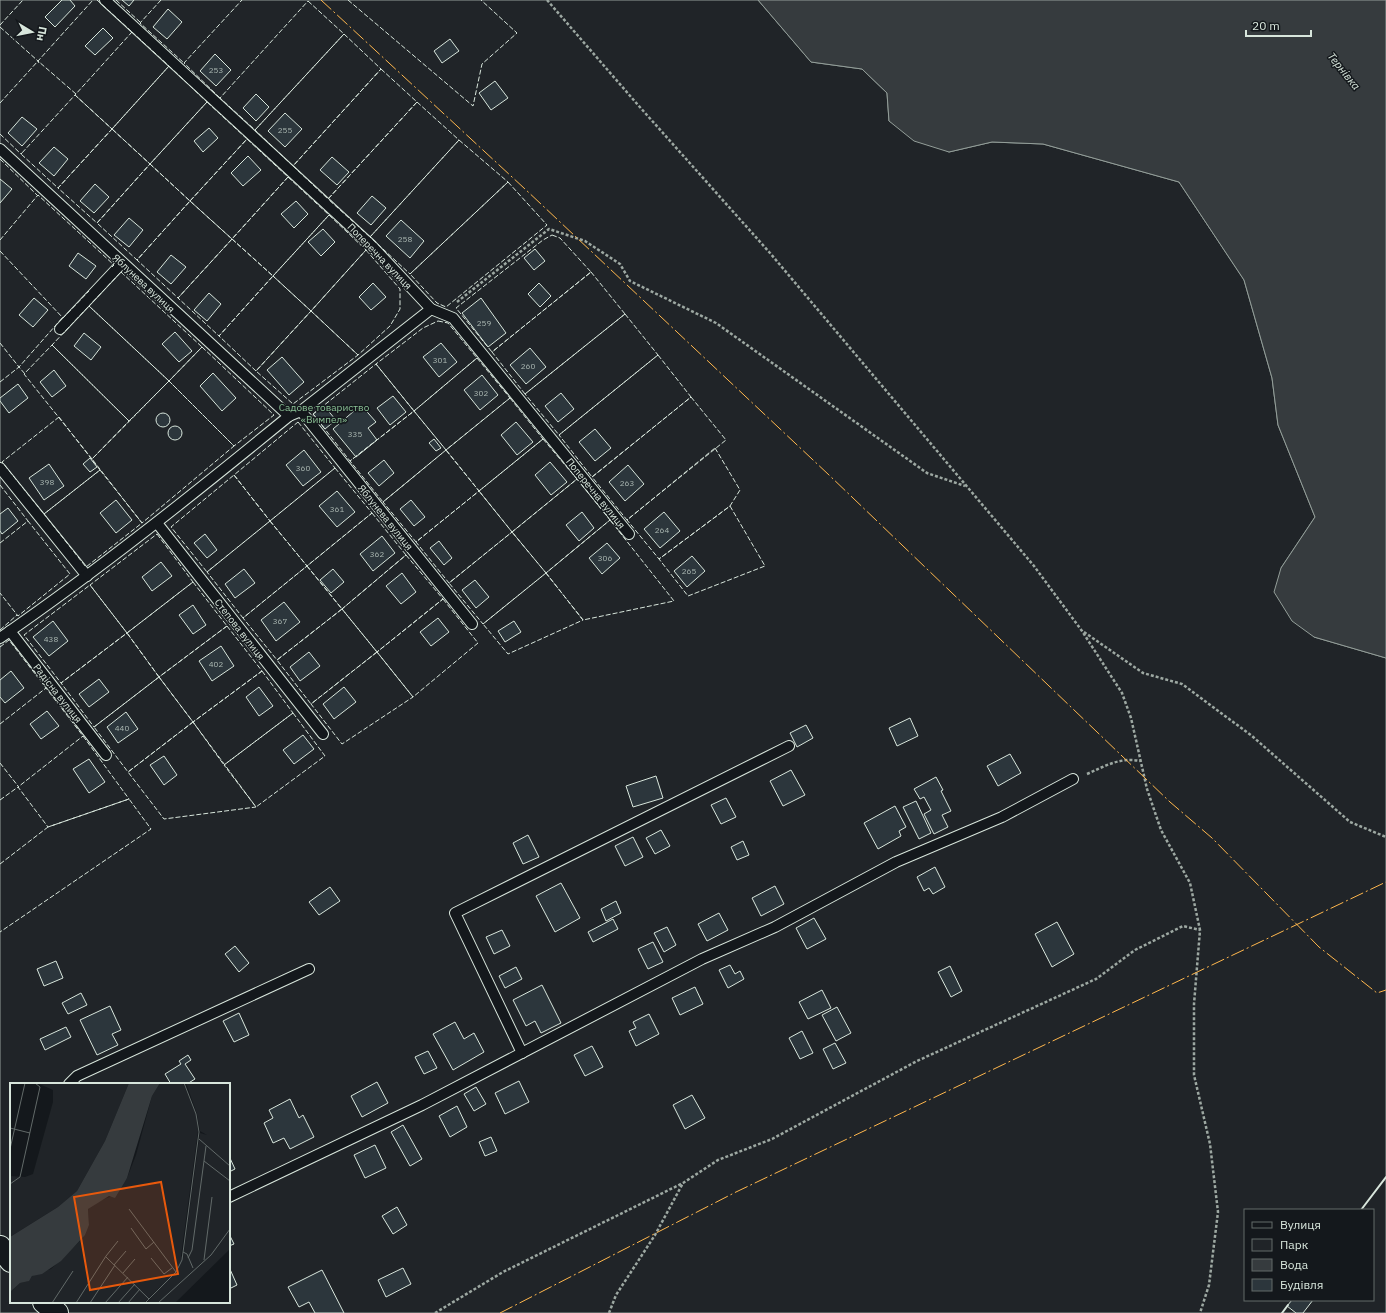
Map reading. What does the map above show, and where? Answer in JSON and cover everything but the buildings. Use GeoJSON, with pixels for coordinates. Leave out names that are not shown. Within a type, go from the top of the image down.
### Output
{"type":"FeatureCollection","features":[{"type":"Feature","properties":{"kind":"street"},"geometry":{"type":"LineString","coordinates":[[0,1247],[10,1260]]}},
{"type":"Feature","properties":{"kind":"street"},"geometry":{"type":"LineString","coordinates":[[45,1303],[57,1313]]}},
{"type":"Feature","properties":{"kind":"lane","name":"Поперечна вулиця"},"geometry":{"type":"LineString","coordinates":[[105,0],[372,246],[431,309],[453,318],[629,534]]}},
{"type":"Feature","properties":{"kind":"lane","name":"Яблунева вулиця"},"geometry":{"type":"LineString","coordinates":[[0,149],[289,416]]}},
{"type":"Feature","properties":{"kind":"lane"},"geometry":{"type":"LineString","coordinates":[[60,329],[122,263]]}},
{"type":"Feature","properties":{"kind":"lane"},"geometry":{"type":"LineString","coordinates":[[0,638],[87,576],[157,523],[289,416],[301,411],[431,309]]}},
{"type":"Feature","properties":{"kind":"lane","name":"Яблунева вулиця"},"geometry":{"type":"LineString","coordinates":[[301,411],[472,624]]}},
{"type":"Feature","properties":{"kind":"lane"},"geometry":{"type":"LineString","coordinates":[[0,468],[87,576]]}},
{"type":"Feature","properties":{"kind":"lane","name":"Степова вулиця"},"geometry":{"type":"LineString","coordinates":[[157,523],[323,734]]}},
{"type":"Feature","properties":{"kind":"lane","name":"Радісна вулиця"},"geometry":{"type":"LineString","coordinates":[[10,631],[106,755]]}},
{"type":"Feature","properties":{"kind":"lane"},"geometry":{"type":"LineString","coordinates":[[522,1053],[455,913],[789,746]]}},
{"type":"Feature","properties":{"kind":"lane"},"geometry":{"type":"LineString","coordinates":[[230,1197],[422,1105],[702,959],[775,927],[896,862],[1002,817],[1073,779]]}},
{"type":"Feature","properties":{"kind":"lane"},"geometry":{"type":"LineString","coordinates":[[70,1083],[77,1076],[309,969]]}},
{"type":"Feature","properties":{"kind":"path"},"geometry":{"type":"LineString","coordinates":[[547,0],[775,259],[1034,566],[1082,631],[1122,693],[1131,718],[1147,789],[1161,830],[1190,883],[1200,930],[1194,1004],[1194,1075],[1210,1144],[1218,1212],[1209,1285],[1200,1313]]}},
{"type":"Feature","properties":{"kind":"path"},"geometry":{"type":"LineString","coordinates":[[443,314],[549,229],[578,238],[620,264],[630,281],[716,323],[927,473],[965,486]]}},
{"type":"Feature","properties":{"kind":"path"},"geometry":{"type":"LineString","coordinates":[[1082,631],[1143,673],[1182,684],[1252,736],[1350,822],[1386,837]]}},
{"type":"Feature","properties":{"kind":"path"},"geometry":{"type":"LineString","coordinates":[[1073,779],[1121,760],[1130,759],[1140,761]]}},
{"type":"Feature","properties":{"kind":"path"},"geometry":{"type":"LineString","coordinates":[[435,1313],[503,1272],[684,1183],[718,1160],[772,1138],[917,1061],[1096,979],[1135,950],[1182,926],[1200,930]]}},
{"type":"Feature","properties":{"kind":"path"},"geometry":{"type":"LineString","coordinates":[[608,1313],[616,1296],[655,1235],[684,1183]]}},
{"type":"Feature","properties":{"kind":"green space","name":"Садове товариство «Вимпел»"},"geometry":{"type":"Polygon","coordinates":[[[0,0],[758,0],[811,62],[862,69],[887,93],[889,121],[949,152],[992,142],[1043,144],[1179,182],[1244,280],[1272,378],[1278,425],[1315,517],[1281,568],[1314,637],[1386,658],[1386,1313],[0,1313],[0,0]]]}},
{"type":"Feature","properties":{"kind":"water","name":"Тернівка"},"geometry":{"type":"Polygon","coordinates":[[[758,0],[1386,0],[1386,658],[1314,637],[1292,621],[1274,592],[1281,568],[1315,517],[1278,425],[1272,378],[1244,280],[1179,182],[1043,144],[992,142],[949,152],[914,141],[889,121],[887,93],[862,69],[811,62],[758,0]]]}},
{"type":"Feature","properties":{"kind":"fence"},"geometry":{"type":"LineString","coordinates":[[0,25],[23,0]]}},
{"type":"Feature","properties":{"kind":"fence"},"geometry":{"type":"LineString","coordinates":[[76,94],[38,61],[93,0]]}},
{"type":"Feature","properties":{"kind":"fence"},"geometry":{"type":"LineString","coordinates":[[97,0],[132,32],[131,33]]}},
{"type":"Feature","properties":{"kind":"fence"},"geometry":{"type":"LineString","coordinates":[[116,0],[140,22]]}},
{"type":"Feature","properties":{"kind":"fence"},"geometry":{"type":"LineString","coordinates":[[161,0],[140,23],[184,63],[185,62]]}},
{"type":"Feature","properties":{"kind":"fence"},"geometry":{"type":"LineString","coordinates":[[220,98],[184,63],[242,0]]}},
{"type":"Feature","properties":{"kind":"fence"},"geometry":{"type":"LineString","coordinates":[[348,0],[473,106],[482,64],[517,33],[481,0]]}},
{"type":"Feature","properties":{"kind":"fence"},"geometry":{"type":"LineString","coordinates":[[308,1],[344,34],[255,130],[220,98],[308,1]]}},
{"type":"Feature","properties":{"kind":"fence"},"geometry":{"type":"LineString","coordinates":[[0,27],[38,61]]}},
{"type":"Feature","properties":{"kind":"fence"},"geometry":{"type":"LineString","coordinates":[[132,32],[169,66],[112,129],[75,95],[132,32]]}},
{"type":"Feature","properties":{"kind":"fence"},"geometry":{"type":"LineString","coordinates":[[344,34],[381,69],[293,166],[255,130],[344,34]]}},
{"type":"Feature","properties":{"kind":"fence"},"geometry":{"type":"LineString","coordinates":[[0,103],[38,61],[39,63]]}},
{"type":"Feature","properties":{"kind":"fence"},"geometry":{"type":"LineString","coordinates":[[169,66],[207,102],[150,164],[112,129],[169,66]]}},
{"type":"Feature","properties":{"kind":"fence"},"geometry":{"type":"LineString","coordinates":[[381,69],[417,102],[328,199],[293,166],[381,69]]}},
{"type":"Feature","properties":{"kind":"fence"},"geometry":{"type":"LineString","coordinates":[[75,95],[112,129],[58,188],[21,154],[75,95]]}},
{"type":"Feature","properties":{"kind":"fence"},"geometry":{"type":"LineString","coordinates":[[207,102],[247,139],[190,201],[150,164],[207,102]]}},
{"type":"Feature","properties":{"kind":"fence"},"geometry":{"type":"LineString","coordinates":[[417,102],[459,140],[370,237],[328,199],[417,102]]}},
{"type":"Feature","properties":{"kind":"fence"},"geometry":{"type":"LineString","coordinates":[[112,129],[150,164],[97,223],[58,188],[112,129]]}},
{"type":"Feature","properties":{"kind":"fence"},"geometry":{"type":"LineString","coordinates":[[0,134],[21,154],[22,153]]}},
{"type":"Feature","properties":{"kind":"fence"},"geometry":{"type":"LineString","coordinates":[[247,139],[288,177],[232,239],[190,201],[247,139]]}},
{"type":"Feature","properties":{"kind":"fence"},"geometry":{"type":"LineString","coordinates":[[459,140],[508,182],[410,274],[370,237],[459,140]]}},
{"type":"Feature","properties":{"kind":"fence"},"geometry":{"type":"LineString","coordinates":[[0,159],[38,196]]}},
{"type":"Feature","properties":{"kind":"fence"},"geometry":{"type":"LineString","coordinates":[[150,164],[190,201],[137,260],[97,223],[150,164]]}},
{"type":"Feature","properties":{"kind":"fence"},"geometry":{"type":"LineString","coordinates":[[288,177],[329,215],[273,276],[232,239],[288,177]]}},
{"type":"Feature","properties":{"kind":"fence"},"geometry":{"type":"LineString","coordinates":[[508,182],[547,225],[446,307],[437,303],[410,274],[508,182]]}},
{"type":"Feature","properties":{"kind":"fence"},"geometry":{"type":"LineString","coordinates":[[0,240],[38,195],[114,265],[112,267]]}},
{"type":"Feature","properties":{"kind":"fence"},"geometry":{"type":"LineString","coordinates":[[190,201],[232,239],[178,298],[137,260],[190,201]]}},
{"type":"Feature","properties":{"kind":"fence"},"geometry":{"type":"LineString","coordinates":[[329,215],[366,250],[311,311],[273,276],[329,215]]}},
{"type":"Feature","properties":{"kind":"fence"},"geometry":{"type":"LineString","coordinates":[[552,235],[560,238],[591,272],[492,352],[456,308],[543,240],[552,235]]}},
{"type":"Feature","properties":{"kind":"fence"},"geometry":{"type":"LineString","coordinates":[[232,239],[273,276],[219,336],[178,298],[232,239]]}},
{"type":"Feature","properties":{"kind":"fence"},"geometry":{"type":"LineString","coordinates":[[366,250],[400,289],[400,309],[390,326],[358,355],[311,311],[366,250]]}},
{"type":"Feature","properties":{"kind":"fence"},"geometry":{"type":"LineString","coordinates":[[0,251],[63,318],[89,291]]}},
{"type":"Feature","properties":{"kind":"fence"},"geometry":{"type":"LineString","coordinates":[[121,272],[202,347],[169,381],[89,306],[121,272]]}},
{"type":"Feature","properties":{"kind":"fence"},"geometry":{"type":"LineString","coordinates":[[591,272],[625,314],[525,394],[492,352],[591,272]]}},
{"type":"Feature","properties":{"kind":"fence"},"geometry":{"type":"LineString","coordinates":[[273,276],[311,311],[256,371],[219,336],[273,276]]}},
{"type":"Feature","properties":{"kind":"fence"},"geometry":{"type":"LineString","coordinates":[[89,306],[169,381],[129,421],[52,345],[89,306]]}},
{"type":"Feature","properties":{"kind":"fence"},"geometry":{"type":"LineString","coordinates":[[311,311],[358,355],[293,404],[256,371],[311,311]]}},
{"type":"Feature","properties":{"kind":"fence"},"geometry":{"type":"LineString","coordinates":[[625,314],[658,355],[559,435],[525,394],[625,314]]}},
{"type":"Feature","properties":{"kind":"fence"},"geometry":{"type":"LineString","coordinates":[[0,343],[19,367],[63,317]]}},
{"type":"Feature","properties":{"kind":"fence"},"geometry":{"type":"LineString","coordinates":[[438,321],[448,323],[477,358],[414,411],[376,364],[423,328],[438,321]]}},
{"type":"Feature","properties":{"kind":"fence"},"geometry":{"type":"LineString","coordinates":[[52,345],[129,421],[92,459],[24,374],[52,345]]}},
{"type":"Feature","properties":{"kind":"fence"},"geometry":{"type":"LineString","coordinates":[[202,347],[274,415],[234,446],[169,381],[202,347]]}},
{"type":"Feature","properties":{"kind":"fence"},"geometry":{"type":"LineString","coordinates":[[658,355],[691,397],[592,477],[559,435],[658,355]]}},
{"type":"Feature","properties":{"kind":"fence"},"geometry":{"type":"LineString","coordinates":[[477,358],[510,398],[446,450],[414,411],[477,358]]}},
{"type":"Feature","properties":{"kind":"fence"},"geometry":{"type":"LineString","coordinates":[[376,364],[414,411],[350,461],[313,414],[376,364]]}},
{"type":"Feature","properties":{"kind":"fence"},"geometry":{"type":"LineString","coordinates":[[0,382],[19,367],[25,374]]}},
{"type":"Feature","properties":{"kind":"fence"},"geometry":{"type":"LineString","coordinates":[[169,381],[234,446],[142,523],[92,459],[169,381]]}},
{"type":"Feature","properties":{"kind":"fence"},"geometry":{"type":"LineString","coordinates":[[691,397],[726,440],[627,520],[592,477],[691,397]]}},
{"type":"Feature","properties":{"kind":"fence"},"geometry":{"type":"LineString","coordinates":[[510,398],[543,439],[479,491],[446,450],[510,398]]}},
{"type":"Feature","properties":{"kind":"fence"},"geometry":{"type":"LineString","coordinates":[[414,411],[446,450],[383,502],[350,461],[414,411]]}},
{"type":"Feature","properties":{"kind":"fence"},"geometry":{"type":"LineString","coordinates":[[59,417],[100,470],[44,514],[2,462],[59,417]]}},
{"type":"Feature","properties":{"kind":"fence"},"geometry":{"type":"LineString","coordinates":[[298,422],[335,468],[270,521],[234,475],[298,422]]}},
{"type":"Feature","properties":{"kind":"fence"},"geometry":{"type":"LineString","coordinates":[[543,439],[577,479],[512,532],[479,491],[543,439]]}},
{"type":"Feature","properties":{"kind":"fence"},"geometry":{"type":"LineString","coordinates":[[715,448],[740,490],[730,506],[659,559],[627,520],[715,448]]}},
{"type":"Feature","properties":{"kind":"fence"},"geometry":{"type":"LineString","coordinates":[[446,450],[479,491],[416,542],[383,502],[446,450]]}},
{"type":"Feature","properties":{"kind":"fence"},"geometry":{"type":"LineString","coordinates":[[335,468],[372,513],[307,566],[270,521],[335,468]]}},
{"type":"Feature","properties":{"kind":"fence"},"geometry":{"type":"LineString","coordinates":[[100,470],[142,523],[86,567],[44,514],[100,470]]}},
{"type":"Feature","properties":{"kind":"fence"},"geometry":{"type":"LineString","coordinates":[[234,475],[270,521],[207,572],[171,527],[234,475]]}},
{"type":"Feature","properties":{"kind":"fence"},"geometry":{"type":"LineString","coordinates":[[577,479],[610,520],[546,573],[512,532],[577,479]]}},
{"type":"Feature","properties":{"kind":"fence"},"geometry":{"type":"LineString","coordinates":[[0,485],[28,521]]}},
{"type":"Feature","properties":{"kind":"fence"},"geometry":{"type":"LineString","coordinates":[[479,491],[512,532],[449,583],[416,542],[479,491]]}},
{"type":"Feature","properties":{"kind":"fence"},"geometry":{"type":"LineString","coordinates":[[730,506],[765,566],[688,596],[659,559],[730,506]]}},
{"type":"Feature","properties":{"kind":"fence"},"geometry":{"type":"LineString","coordinates":[[372,513],[406,555],[342,609],[307,566],[372,513]]}},
{"type":"Feature","properties":{"kind":"fence"},"geometry":{"type":"LineString","coordinates":[[610,520],[674,601],[583,620],[546,573],[610,520]]}},
{"type":"Feature","properties":{"kind":"fence"},"geometry":{"type":"LineString","coordinates":[[0,543],[28,521],[70,574],[18,616],[0,593]]}},
{"type":"Feature","properties":{"kind":"fence"},"geometry":{"type":"LineString","coordinates":[[270,521],[307,566],[243,618],[207,572],[270,521]]}},
{"type":"Feature","properties":{"kind":"fence"},"geometry":{"type":"LineString","coordinates":[[512,532],[546,573],[483,624],[449,583],[512,532]]}},
{"type":"Feature","properties":{"kind":"fence"},"geometry":{"type":"LineString","coordinates":[[157,534],[193,582],[127,633],[90,585],[157,534]]}},
{"type":"Feature","properties":{"kind":"fence"},"geometry":{"type":"LineString","coordinates":[[406,555],[443,599],[377,652],[342,609],[406,555]]}},
{"type":"Feature","properties":{"kind":"fence"},"geometry":{"type":"LineString","coordinates":[[307,566],[342,609],[277,660],[243,618],[307,566]]}},
{"type":"Feature","properties":{"kind":"fence"},"geometry":{"type":"LineString","coordinates":[[546,573],[583,620],[508,654],[483,624],[546,573]]}},
{"type":"Feature","properties":{"kind":"fence"},"geometry":{"type":"LineString","coordinates":[[193,582],[227,626],[159,677],[127,633],[193,582]]}},
{"type":"Feature","properties":{"kind":"fence"},"geometry":{"type":"LineString","coordinates":[[90,585],[127,633],[61,683],[24,635],[90,585]]}},
{"type":"Feature","properties":{"kind":"fence"},"geometry":{"type":"LineString","coordinates":[[443,599],[478,643],[413,697],[377,652],[443,599]]}},
{"type":"Feature","properties":{"kind":"fence"},"geometry":{"type":"LineString","coordinates":[[342,609],[377,652],[311,704],[277,660],[342,609]]}},
{"type":"Feature","properties":{"kind":"fence"},"geometry":{"type":"LineString","coordinates":[[0,630],[17,615]]}},
{"type":"Feature","properties":{"kind":"fence"},"geometry":{"type":"LineString","coordinates":[[227,626],[262,671],[193,722],[159,677],[227,626]]}},
{"type":"Feature","properties":{"kind":"fence"},"geometry":{"type":"LineString","coordinates":[[127,633],[159,677],[94,727],[61,683],[127,633]]}},
{"type":"Feature","properties":{"kind":"fence"},"geometry":{"type":"LineString","coordinates":[[0,647],[9,640],[46,688]]}},
{"type":"Feature","properties":{"kind":"fence"},"geometry":{"type":"LineString","coordinates":[[377,652],[413,697],[342,744],[311,704],[377,652]]}},
{"type":"Feature","properties":{"kind":"fence"},"geometry":{"type":"LineString","coordinates":[[262,671],[293,713],[224,765],[193,722],[262,671]]}},
{"type":"Feature","properties":{"kind":"fence"},"geometry":{"type":"LineString","coordinates":[[159,677],[193,722],[128,772],[94,727],[159,677]]}},
{"type":"Feature","properties":{"kind":"fence"},"geometry":{"type":"LineString","coordinates":[[0,724],[46,688],[83,736],[82,737]]}},
{"type":"Feature","properties":{"kind":"fence"},"geometry":{"type":"LineString","coordinates":[[293,713],[325,756],[256,807],[224,765],[293,713]]}},
{"type":"Feature","properties":{"kind":"fence"},"geometry":{"type":"LineString","coordinates":[[193,722],[256,807],[164,819],[128,772],[193,722]]}},
{"type":"Feature","properties":{"kind":"fence"},"geometry":{"type":"LineString","coordinates":[[83,736],[129,799],[48,827],[18,787],[83,736]]}},
{"type":"Feature","properties":{"kind":"fence"},"geometry":{"type":"LineString","coordinates":[[0,763],[18,786]]}},
{"type":"Feature","properties":{"kind":"fence"},"geometry":{"type":"LineString","coordinates":[[0,800],[18,787],[19,788]]}},
{"type":"Feature","properties":{"kind":"fence"},"geometry":{"type":"LineString","coordinates":[[0,864],[48,827],[129,799],[151,829],[0,932]]}},
{"type":"Feature","properties":{"kind":"wall"},"geometry":{"type":"LineString","coordinates":[[1362,1209],[1386,1177]]}},
{"type":"Feature","properties":{"kind":"wall"},"geometry":{"type":"LineString","coordinates":[[1282,1313],[1288,1305]]}},
{"type":"Feature","properties":{"kind":"power"},"geometry":{"type":"LineString","coordinates":[[321,0],[525,189],[829,475],[1170,802],[1212,838],[1319,947],[1377,993],[1386,990]]}},
{"type":"Feature","properties":{"kind":"power"},"geometry":{"type":"LineString","coordinates":[[500,1313],[736,1192],[1386,882]]}}]}
